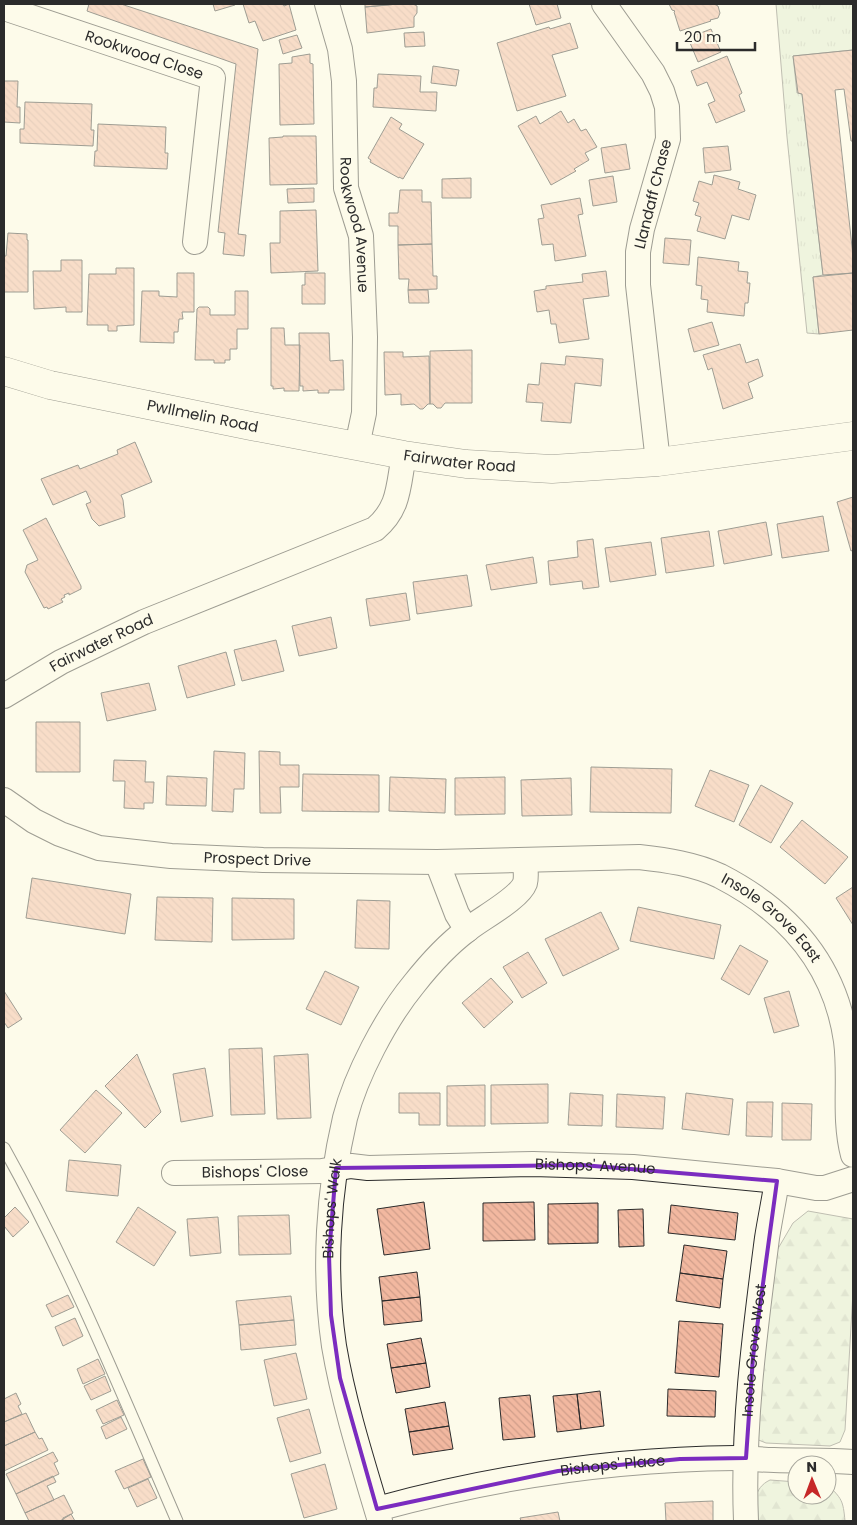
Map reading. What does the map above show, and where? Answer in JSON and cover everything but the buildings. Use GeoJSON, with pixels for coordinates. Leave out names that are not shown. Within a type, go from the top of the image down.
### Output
{"type":"FeatureCollection","features":[{"type":"Feature","properties":{"kind":"street","name":"Rookwood Avenue"},"geometry":{"type":"LineString","coordinates":[[327,4],[340,49],[344,81],[346,188],[361,236],[365,337],[364,413],[357,446]]}},
{"type":"Feature","properties":{"kind":"street","name":"Llandaff Chase"},"geometry":{"type":"LineString","coordinates":[[604,4],[653,73],[667,107],[668,138],[642,229],[638,252],[638,284],[658,462]]}},
{"type":"Feature","properties":{"kind":"street","name":"Rookwood Close"},"geometry":{"type":"LineString","coordinates":[[4,8],[213,78],[194,242]]}},
{"type":"Feature","properties":{"kind":"street","name":"Pwllmelin Road"},"geometry":{"type":"LineString","coordinates":[[4,371],[50,385],[404,455]]}},
{"type":"Feature","properties":{"kind":"street","name":"Fairwater Road"},"geometry":{"type":"LineString","coordinates":[[4,696],[61,662],[144,622],[375,529],[392,511],[397,497],[404,455],[466,464],[552,469],[658,462],[853,436]]}},
{"type":"Feature","properties":{"kind":"street","name":"Prospect Drive"},"geometry":{"type":"LineString","coordinates":[[4,800],[34,820],[60,834],[99,848],[171,856],[263,860],[437,862],[525,860]]}},
{"type":"Feature","properties":{"kind":"street","name":"Insole Grove East"},"geometry":{"type":"LineString","coordinates":[[525,860],[639,857],[668,860],[719,876],[754,897],[788,922],[809,947],[820,965],[831,988],[840,1017],[847,1048],[848,1126],[853,1155]]}},
{"type":"Feature","properties":{"kind":"street","name":"Bishops' Walk"},"geometry":{"type":"LineString","coordinates":[[379,1515],[340,1378],[331,1315],[329,1255],[336,1168],[346,1116],[358,1082],[376,1043],[414,984],[466,930],[503,905],[524,884],[525,860]]}},
{"type":"Feature","properties":{"kind":"street"},"geometry":{"type":"LineString","coordinates":[[437,862],[457,914],[466,930]]}},
{"type":"Feature","properties":{"kind":"street","name":"Bishops' Avenue"},"geometry":{"type":"LineString","coordinates":[[336,1168],[351,1166],[368,1168],[562,1165],[674,1171],[816,1188],[825,1188],[853,1179]]}},
{"type":"Feature","properties":{"kind":"street","name":"Bishops' Close"},"geometry":{"type":"LineString","coordinates":[[174,1173],[322,1171],[336,1168]]}},
{"type":"Feature","properties":{"kind":"street","name":"Insole Grove West"},"geometry":{"type":"LineString","coordinates":[[746,1521],[746,1458],[753,1357],[768,1236],[777,1182]]}},
{"type":"Feature","properties":{"kind":"street","name":"Bishops' Place"},"geometry":{"type":"LineString","coordinates":[[379,1515],[448,1491],[558,1471],[620,1464],[680,1459],[746,1458],[853,1462]]}},
{"type":"Feature","properties":{"kind":"lane"},"geometry":{"type":"LineString","coordinates":[[4,1148],[24,1184],[97,1336],[177,1521]]}},
{"type":"Feature","properties":{"kind":"highlighted area"},"geometry":{"type":"Polygon","coordinates":[[[582,1165],[777,1181],[753,1357],[746,1458],[680,1459],[558,1471],[377,1509],[340,1378],[331,1315],[329,1255],[336,1168],[582,1165]]]}},
{"type":"Feature","properties":{"kind":"green space"},"geometry":{"type":"Polygon","coordinates":[[[776,4],[853,4],[853,50],[793,56],[797,93],[802,94],[823,275],[813,277],[819,334],[807,333],[787,137],[776,4]]]}},
{"type":"Feature","properties":{"kind":"green space"},"geometry":{"type":"Polygon","coordinates":[[[808,1211],[853,1219],[853,1292],[845,1430],[840,1442],[830,1446],[766,1443],[756,1439],[762,1348],[776,1252],[793,1223],[808,1211]]]}},
{"type":"Feature","properties":{"kind":"green space"},"geometry":{"type":"Polygon","coordinates":[[[770,1480],[787,1481],[787,1505],[837,1505],[837,1494],[841,1500],[845,1521],[754,1521],[757,1492],[764,1483],[770,1480]]]}}]}
